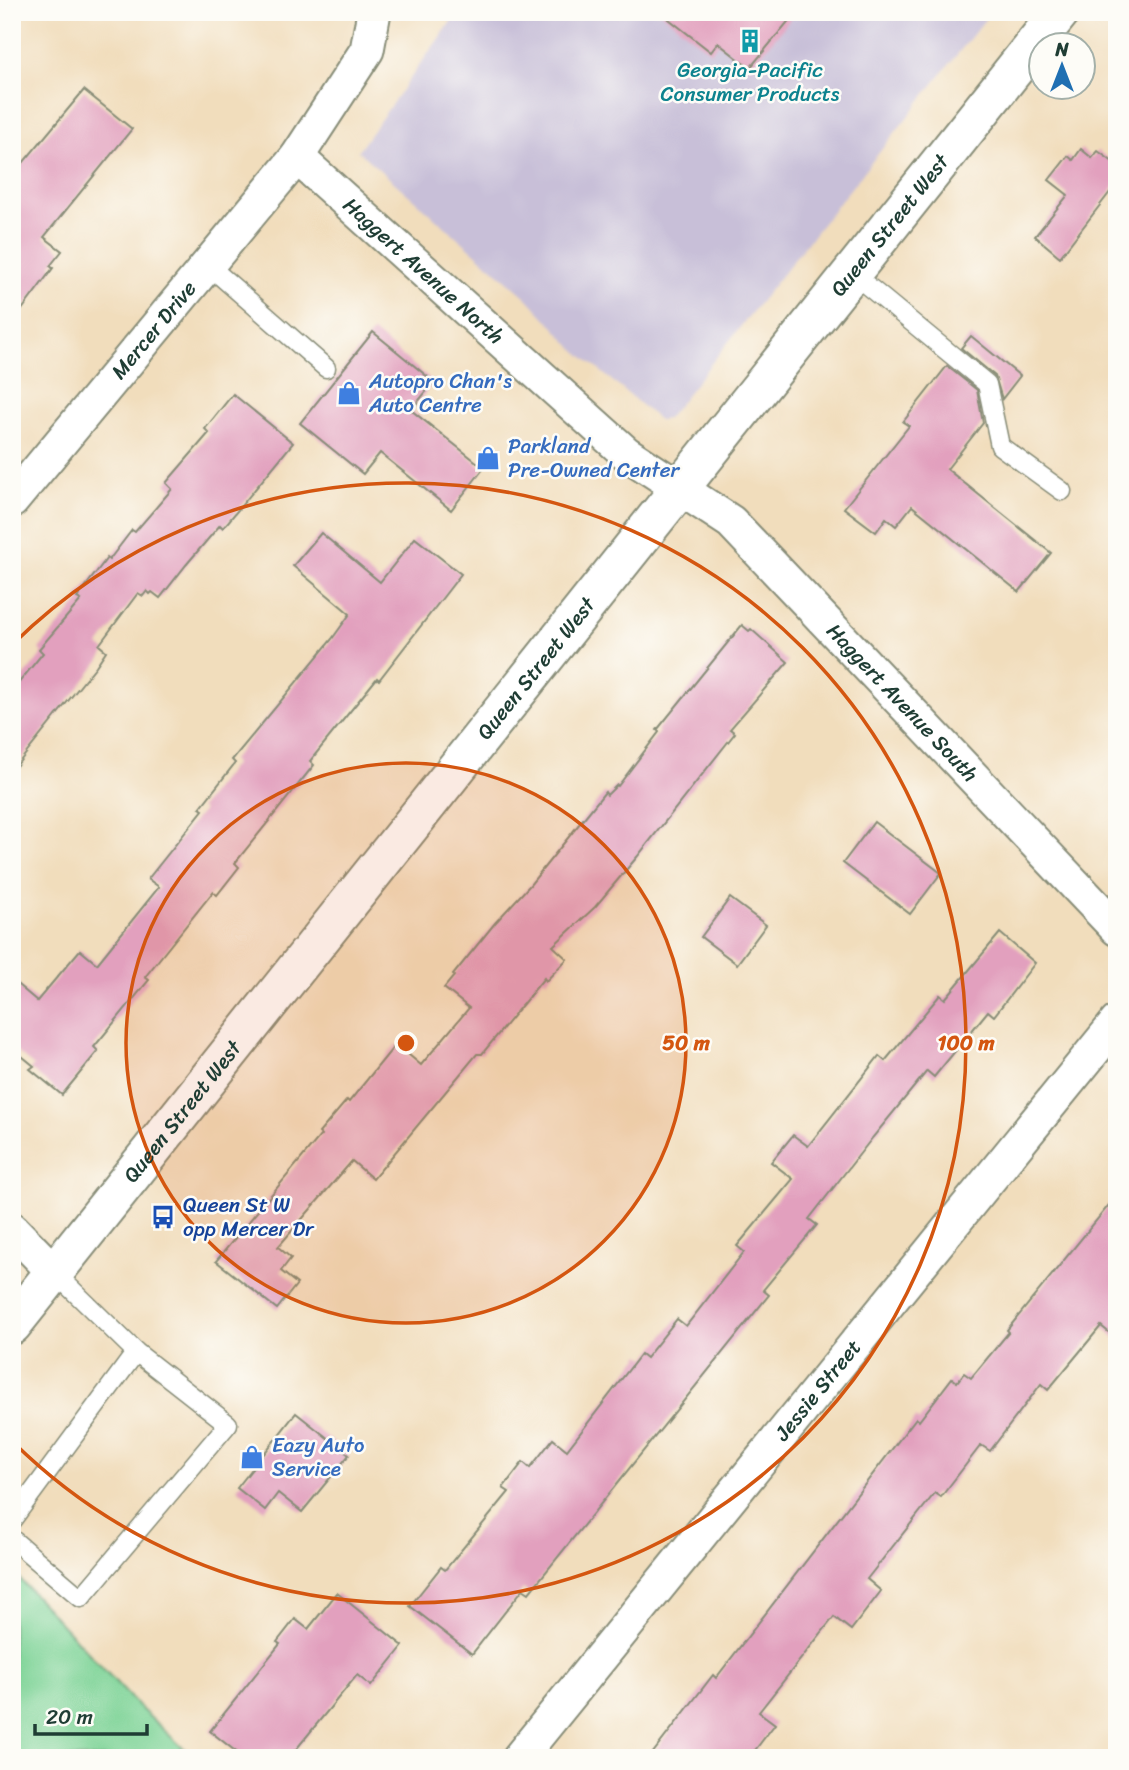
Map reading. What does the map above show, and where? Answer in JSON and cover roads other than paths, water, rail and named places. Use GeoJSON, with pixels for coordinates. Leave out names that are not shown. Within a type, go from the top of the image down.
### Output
{"type":"FeatureCollection","features":[{"type":"Feature","properties":{"kind":"main road","name":"Queen Street West"},"geometry":{"type":"LineString","coordinates":[[12,1325],[1060,12]]}},
{"type":"Feature","properties":{"kind":"street"},"geometry":{"type":"LineString","coordinates":[[297,157],[368,50],[374,12]]}},
{"type":"Feature","properties":{"kind":"street","name":"Mercer Drive"},"geometry":{"type":"LineString","coordinates":[[12,501],[297,157]]}},
{"type":"Feature","properties":{"kind":"street","name":"Haggert Avenue North"},"geometry":{"type":"LineString","coordinates":[[297,157],[626,453],[679,488]]}},
{"type":"Feature","properties":{"kind":"street","name":"Haggert Avenue South"},"geometry":{"type":"LineString","coordinates":[[679,488],[731,522],[1117,929]]}},
{"type":"Feature","properties":{"kind":"street","name":"Jessie Street"},"geometry":{"type":"LineString","coordinates":[[519,1758],[1117,1023]]}},
{"type":"Feature","properties":{"kind":"street"},"geometry":{"type":"LineString","coordinates":[[12,1229],[55,1273]]}},
{"type":"Feature","properties":{"kind":"lane"},"geometry":{"type":"LineString","coordinates":[[208,265],[326,368]]}},
{"type":"Feature","properties":{"kind":"lane"},"geometry":{"type":"LineString","coordinates":[[852,273],[987,384],[1000,446],[1062,491]]}},
{"type":"Feature","properties":{"kind":"lane"},"geometry":{"type":"LineString","coordinates":[[12,1539],[81,1598],[228,1424],[136,1352],[55,1273]]}},
{"type":"Feature","properties":{"kind":"lane"},"geometry":{"type":"LineString","coordinates":[[12,1520],[136,1352]]}},
{"type":"Feature","properties":{"kind":"place","name":"Georgia-Pacific Consumer Products"},"geometry":{"type":"Point","coordinates":[750,41]}},
{"type":"Feature","properties":{"kind":"place","name":"Autopro Chan's Auto Centre"},"geometry":{"type":"Point","coordinates":[349,393]}},
{"type":"Feature","properties":{"kind":"place","name":"Parkland Pre-Owned Center"},"geometry":{"type":"Point","coordinates":[488,458]}},
{"type":"Feature","properties":{"kind":"place","name":"Queen St W opp Mercer Dr"},"geometry":{"type":"Point","coordinates":[163,1217]}},
{"type":"Feature","properties":{"kind":"place","name":"Eazy Auto Service"},"geometry":{"type":"Point","coordinates":[252,1457]}}]}
